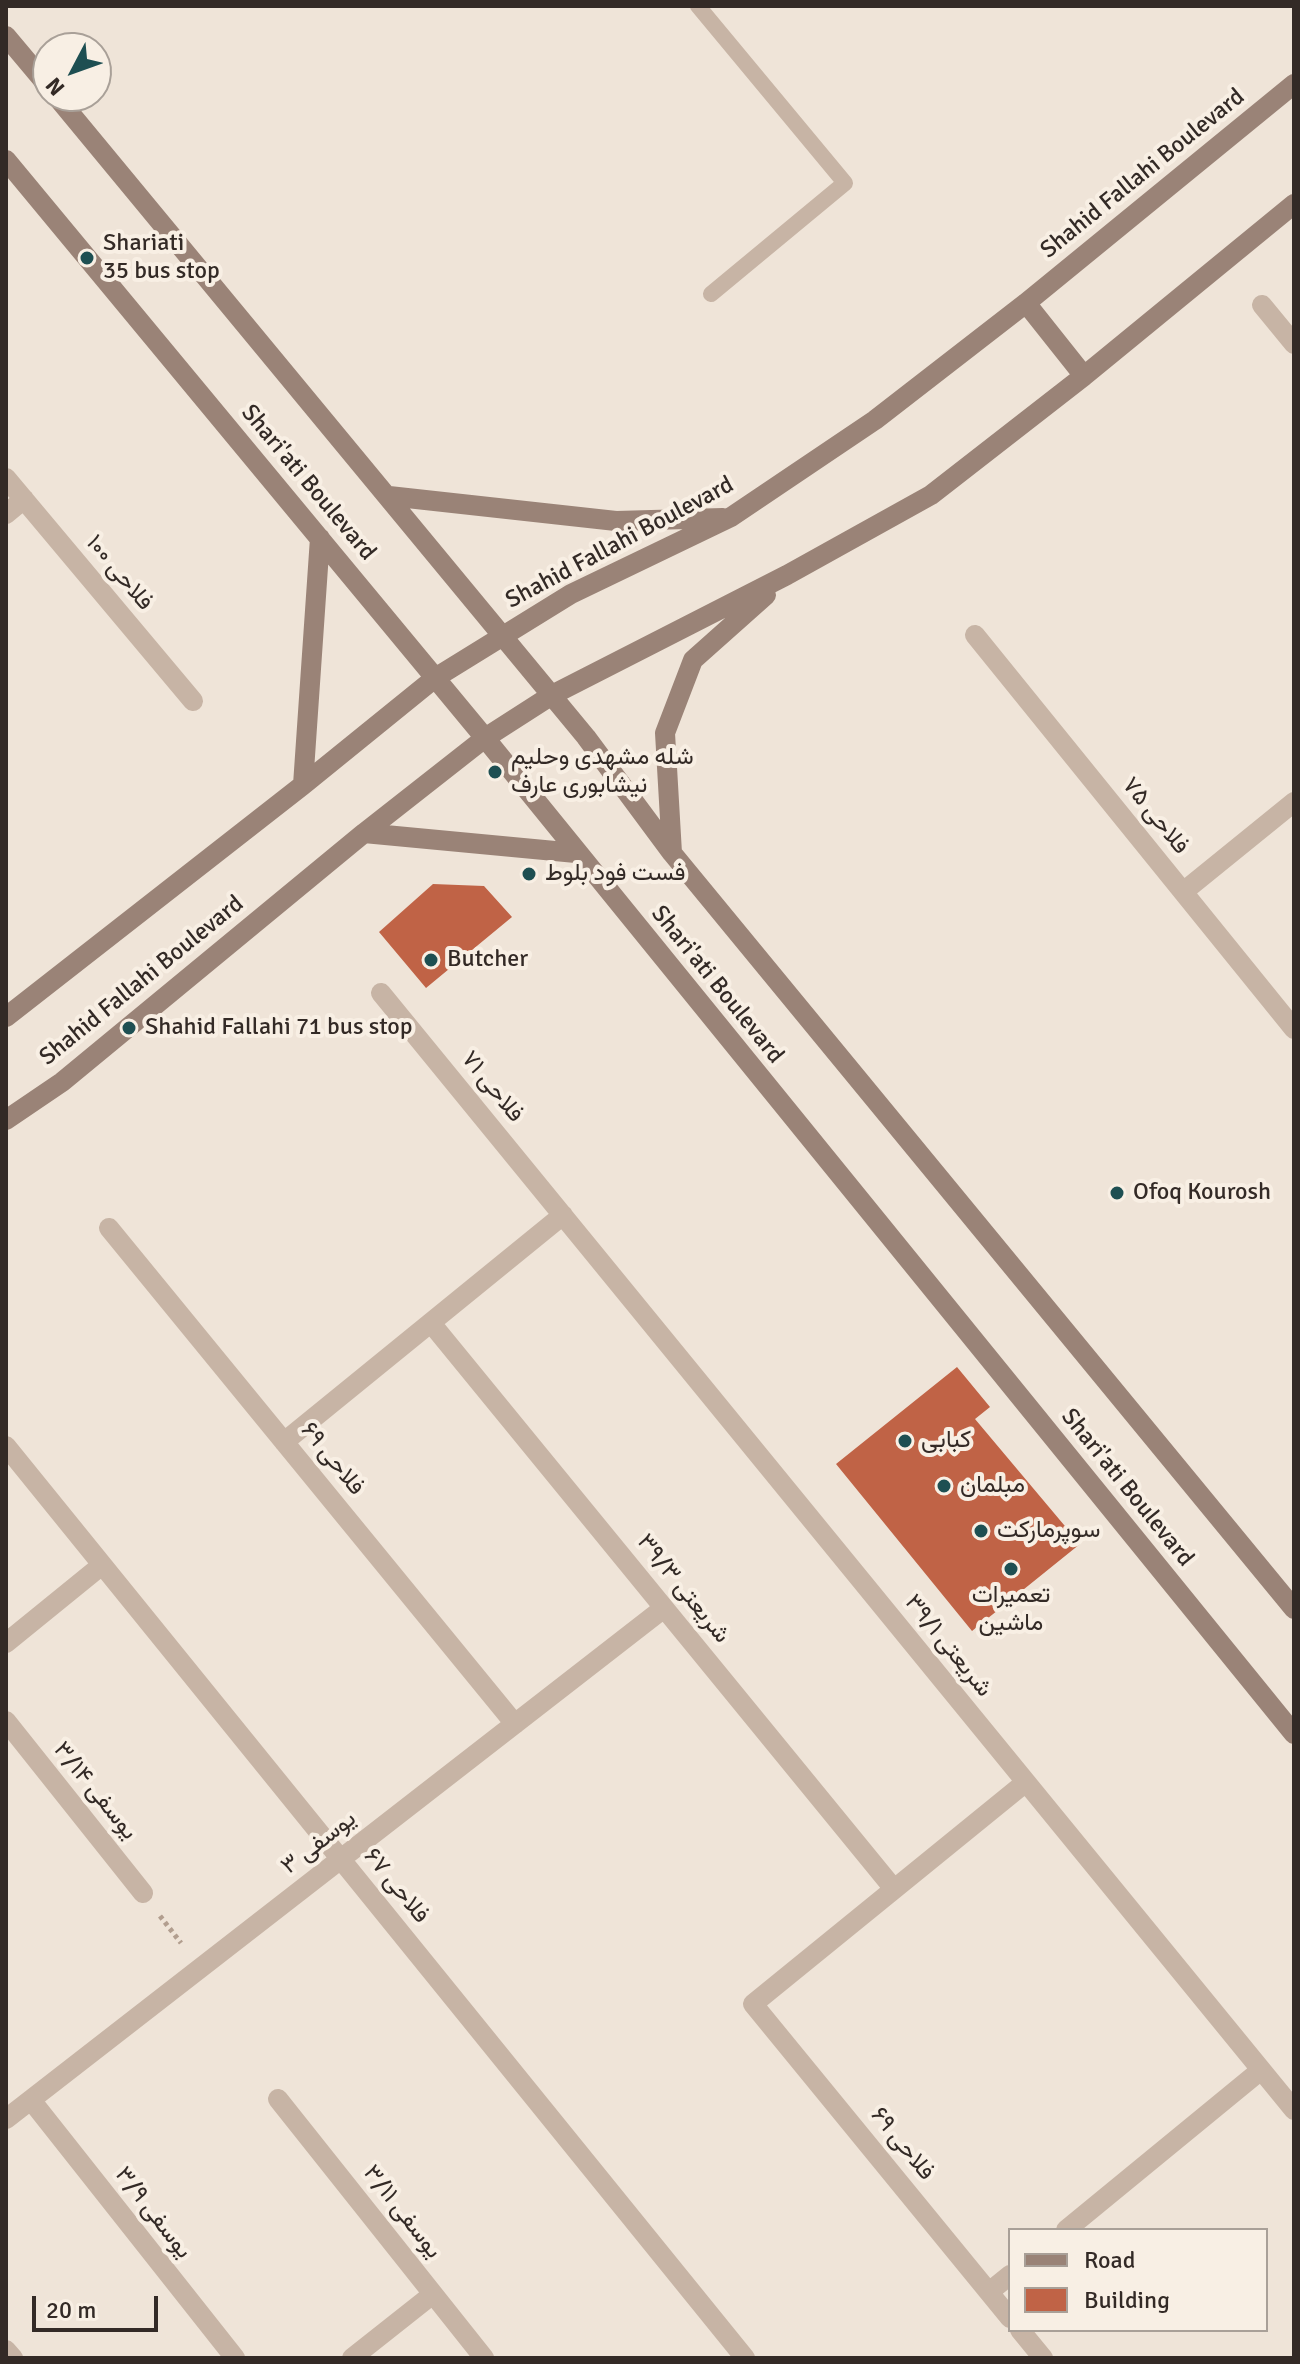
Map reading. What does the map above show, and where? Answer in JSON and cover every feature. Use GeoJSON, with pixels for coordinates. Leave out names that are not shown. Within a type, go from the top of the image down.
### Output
{"type":"FeatureCollection","features":[{"type":"Feature","properties":{"kind":"main road"},"geometry":{"type":"LineString","coordinates":[[6,36],[32,67]]}},
{"type":"Feature","properties":{"kind":"main road","name":"Shahid Fallahi Boulevard"},"geometry":{"type":"LineString","coordinates":[[6,1017],[435,678],[571,594],[731,517],[875,420],[1026,303],[1294,84]]}},
{"type":"Feature","properties":{"kind":"main road","name":"Shari'ati Boulevard"},"geometry":{"type":"LineString","coordinates":[[69,112],[552,695],[672,853],[1294,1609]]}},
{"type":"Feature","properties":{"kind":"main road","name":"Shari'ati Boulevard"},"geometry":{"type":"LineString","coordinates":[[6,160],[485,738],[1294,1734]]}},
{"type":"Feature","properties":{"kind":"main road","name":"Shahid Fallahi Boulevard"},"geometry":{"type":"LineString","coordinates":[[6,1120],[62,1082],[364,833],[485,738],[552,695],[787,575],[931,495],[1084,376],[1294,204]]}},
{"type":"Feature","properties":{"kind":"main road"},"geometry":{"type":"LineString","coordinates":[[1026,303],[1084,376]]}},
{"type":"Feature","properties":{"kind":"main road"},"geometry":{"type":"LineString","coordinates":[[389,496],[616,521],[731,517]]}},
{"type":"Feature","properties":{"kind":"main road"},"geometry":{"type":"LineString","coordinates":[[303,785],[320,538]]}},
{"type":"Feature","properties":{"kind":"main road"},"geometry":{"type":"LineString","coordinates":[[672,853],[665,733],[693,660],[787,575]]}},
{"type":"Feature","properties":{"kind":"main road"},"geometry":{"type":"LineString","coordinates":[[364,833],[576,853]]}},
{"type":"Feature","properties":{"kind":"street"},"geometry":{"type":"LineString","coordinates":[[1262,305],[1294,344]]}},
{"type":"Feature","properties":{"kind":"street","name":"فلاحی ۱۰۰"},"geometry":{"type":"LineString","coordinates":[[6,478],[193,701]]}},
{"type":"Feature","properties":{"kind":"street"},"geometry":{"type":"LineString","coordinates":[[6,514],[24,499]]}},
{"type":"Feature","properties":{"kind":"street","name":"فلاحی ۷۵"},"geometry":{"type":"LineString","coordinates":[[975,635],[1294,1029]]}},
{"type":"Feature","properties":{"kind":"street"},"geometry":{"type":"LineString","coordinates":[[1183,892],[1294,802]]}},
{"type":"Feature","properties":{"kind":"street","name":"فلاحی ۷۱"},"geometry":{"type":"LineString","coordinates":[[381,993],[563,1215]]}},
{"type":"Feature","properties":{"kind":"street"},"geometry":{"type":"LineString","coordinates":[[284,1442],[563,1215]]}},
{"type":"Feature","properties":{"kind":"street","name":"شریعتی ۳۹/۱"},"geometry":{"type":"LineString","coordinates":[[563,1215],[1294,2110]]}},
{"type":"Feature","properties":{"kind":"street","name":"فلاحی ۶۹"},"geometry":{"type":"LineString","coordinates":[[109,1228],[515,1724]]}},
{"type":"Feature","properties":{"kind":"street","name":"شریعتی ۳۹/۳"},"geometry":{"type":"LineString","coordinates":[[431,1323],[894,1889]]}},
{"type":"Feature","properties":{"kind":"street","name":"فلاحی ۶۷"},"geometry":{"type":"LineString","coordinates":[[6,1446],[745,2358]]}},
{"type":"Feature","properties":{"kind":"street"},"geometry":{"type":"LineString","coordinates":[[6,1643],[102,1565]]}},
{"type":"Feature","properties":{"kind":"street","name":"یوسفی ۳"},"geometry":{"type":"LineString","coordinates":[[6,2119],[664,1608]]}},
{"type":"Feature","properties":{"kind":"street","name":"یوسفی ۳/۱۴"},"geometry":{"type":"LineString","coordinates":[[6,1721],[143,1893]]}},
{"type":"Feature","properties":{"kind":"street"},"geometry":{"type":"LineString","coordinates":[[894,1889],[1026,1782]]}},
{"type":"Feature","properties":{"kind":"street","name":"فلاحی ۶۹"},"geometry":{"type":"LineString","coordinates":[[894,1889],[753,2004],[1008,2316]]}},
{"type":"Feature","properties":{"kind":"street"},"geometry":{"type":"LineString","coordinates":[[1068,2228],[1261,2070]]}},
{"type":"Feature","properties":{"kind":"street","name":"یوسفی ۳/۱۱"},"geometry":{"type":"LineString","coordinates":[[278,2099],[484,2358]]}},
{"type":"Feature","properties":{"kind":"street","name":"یوسفی ۳/۹"},"geometry":{"type":"LineString","coordinates":[[31,2100],[235,2358]]}},
{"type":"Feature","properties":{"kind":"street"},"geometry":{"type":"LineString","coordinates":[[989,2292],[1008,2277]]}},
{"type":"Feature","properties":{"kind":"street"},"geometry":{"type":"LineString","coordinates":[[352,2358],[433,2294]]}},
{"type":"Feature","properties":{"kind":"street"},"geometry":{"type":"LineString","coordinates":[[1022,2332],[1043,2358]]}},
{"type":"Feature","properties":{"kind":"street"},"geometry":{"type":"LineString","coordinates":[[6,2350],[13,2358]]}},
{"type":"Feature","properties":{"kind":"lane"},"geometry":{"type":"LineString","coordinates":[[698,6],[845,183],[711,294]]}},
{"type":"Feature","properties":{"kind":"path"},"geometry":{"type":"LineString","coordinates":[[143,1893],[200,1969]]}},
{"type":"Feature","properties":{"kind":"building","name":"Butcher"},"geometry":{"type":"Polygon","coordinates":[[[433,884],[484,886],[512,917],[426,988],[379,932],[433,884]]]}},
{"type":"Feature","properties":{"kind":"building"},"geometry":{"type":"Polygon","coordinates":[[[957,1367],[990,1407],[975,1419],[1080,1544],[972,1631],[836,1464],[957,1367]]]}},
{"type":"Feature","properties":{"kind":"place","name":"Shariati 35 bus stop"},"geometry":{"type":"Point","coordinates":[87,258]}},
{"type":"Feature","properties":{"kind":"place","name":"شله مشهدی وحلیم نیشابوری عارف"},"geometry":{"type":"Point","coordinates":[495,772]}},
{"type":"Feature","properties":{"kind":"place","name":"فست فود بلوط"},"geometry":{"type":"Point","coordinates":[529,874]}},
{"type":"Feature","properties":{"kind":"place","name":"Butcher"},"geometry":{"type":"Point","coordinates":[431,960]}},
{"type":"Feature","properties":{"kind":"place","name":"Shahid Fallahi 71 bus stop"},"geometry":{"type":"Point","coordinates":[129,1028]}},
{"type":"Feature","properties":{"kind":"place","name":"Ofoq Kourosh"},"geometry":{"type":"Point","coordinates":[1117,1193]}},
{"type":"Feature","properties":{"kind":"place","name":"کبابی"},"geometry":{"type":"Point","coordinates":[905,1441]}},
{"type":"Feature","properties":{"kind":"place","name":"مبلمان"},"geometry":{"type":"Point","coordinates":[944,1486]}},
{"type":"Feature","properties":{"kind":"place","name":"سوپرمارکت"},"geometry":{"type":"Point","coordinates":[981,1531]}},
{"type":"Feature","properties":{"kind":"place","name":"تعمیرات ماشین"},"geometry":{"type":"Point","coordinates":[1011,1569]}}]}
